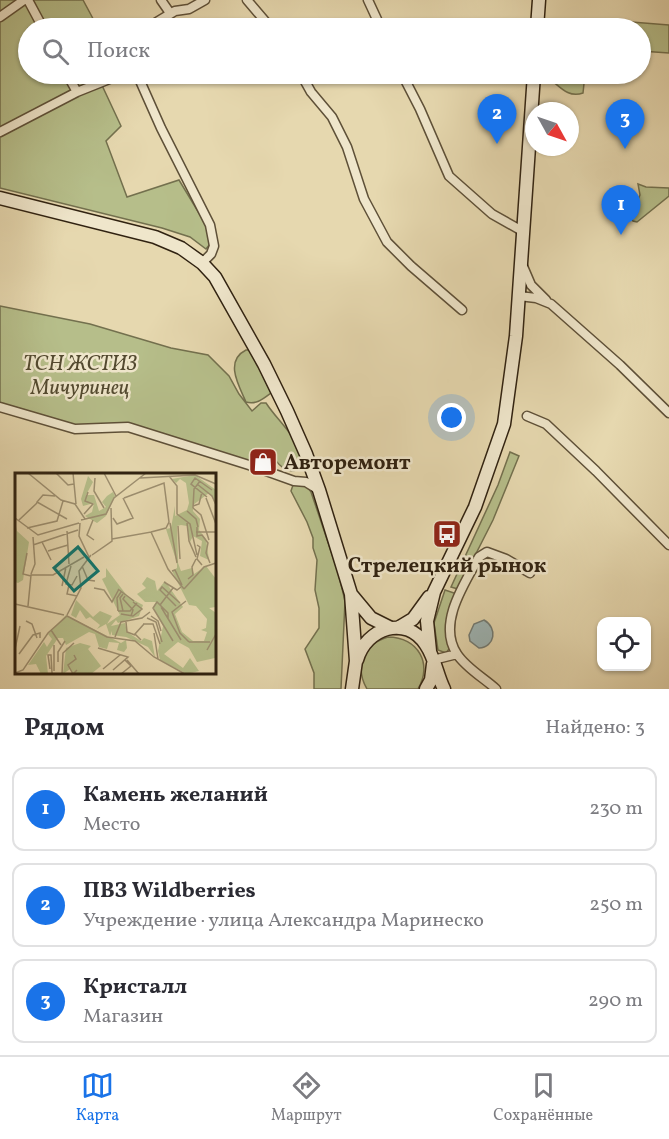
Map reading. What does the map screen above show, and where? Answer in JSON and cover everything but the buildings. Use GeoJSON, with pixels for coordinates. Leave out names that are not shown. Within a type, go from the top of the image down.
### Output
{"type":"FeatureCollection","features":[{"type":"Feature","properties":{"kind":"main road"},"geometry":{"type":"LineString","coordinates":[[538,18],[539,0]]}},
{"type":"Feature","properties":{"kind":"main road"},"geometry":{"type":"LineString","coordinates":[[426,689],[433,670],[427,621],[434,592],[475,507],[504,424],[519,296],[533,84]]}},
{"type":"Feature","properties":{"kind":"main road"},"geometry":{"type":"LineString","coordinates":[[0,198],[155,237],[181,248],[202,263],[215,277],[264,364],[306,453],[351,594],[356,666],[363,689]]}},
{"type":"Feature","properties":{"kind":"main road"},"geometry":{"type":"LineString","coordinates":[[352,689],[359,651],[372,635],[395,628],[412,619],[434,592]]}},
{"type":"Feature","properties":{"kind":"main road"},"geometry":{"type":"LineString","coordinates":[[351,594],[371,618],[417,635],[431,656],[444,689]]}},
{"type":"Feature","properties":{"kind":"street"},"geometry":{"type":"LineString","coordinates":[[0,17],[26,0],[37,18]]}},
{"type":"Feature","properties":{"kind":"street"},"geometry":{"type":"LineString","coordinates":[[161,0],[170,13]]}},
{"type":"Feature","properties":{"kind":"street"},"geometry":{"type":"LineString","coordinates":[[162,18],[170,13],[189,9],[205,0]]}},
{"type":"Feature","properties":{"kind":"street"},"geometry":{"type":"LineString","coordinates":[[247,0],[262,18]]}},
{"type":"Feature","properties":{"kind":"street"},"geometry":{"type":"LineString","coordinates":[[368,0],[376,18]]}},
{"type":"Feature","properties":{"kind":"street"},"geometry":{"type":"LineString","coordinates":[[73,84],[77,92]]}},
{"type":"Feature","properties":{"kind":"street"},"geometry":{"type":"LineString","coordinates":[[0,132],[97,84]]}},
{"type":"Feature","properties":{"kind":"street"},"geometry":{"type":"LineString","coordinates":[[141,84],[210,225],[214,246],[211,254],[202,263]]}},
{"type":"Feature","properties":{"kind":"street"},"geometry":{"type":"LineString","coordinates":[[307,84],[332,117],[347,147],[364,199],[387,242],[462,310]]}},
{"type":"Feature","properties":{"kind":"street"},"geometry":{"type":"LineString","coordinates":[[407,84],[449,176],[492,214],[524,232]]}},
{"type":"Feature","properties":{"kind":"street"},"geometry":{"type":"LineString","coordinates":[[521,262],[531,285],[620,365],[669,413]]}},
{"type":"Feature","properties":{"kind":"street"},"geometry":{"type":"LineString","coordinates":[[519,296],[536,298],[551,304]]}},
{"type":"Feature","properties":{"kind":"street"},"geometry":{"type":"LineString","coordinates":[[0,407],[75,429],[128,427],[294,481],[306,482],[319,490]]}},
{"type":"Feature","properties":{"kind":"street"},"geometry":{"type":"LineString","coordinates":[[527,416],[546,424],[669,545]]}},
{"type":"Feature","properties":{"kind":"street"},"geometry":{"type":"LineString","coordinates":[[496,689],[457,654],[449,630],[453,610],[478,557],[487,552],[506,559],[530,573]]}},
{"type":"Feature","properties":{"kind":"street"},"geometry":{"type":"LineString","coordinates":[[431,656],[457,654]]}},
{"type":"Feature","properties":{"kind":"green space"},"geometry":{"type":"Polygon","coordinates":[[[0,0],[83,0],[93,18],[18,18],[18,84],[101,84],[121,126],[106,141],[127,197],[179,180],[208,228],[210,244],[206,249],[190,237],[162,228],[0,188],[0,0]]]}},
{"type":"Feature","properties":{"kind":"green space"},"geometry":{"type":"Polygon","coordinates":[[[651,24],[669,25],[669,53],[651,52],[651,24]]]}},
{"type":"Feature","properties":{"kind":"green space"},"geometry":{"type":"Polygon","coordinates":[[[556,84],[584,84],[583,93],[573,94],[556,84]]]}},
{"type":"Feature","properties":{"kind":"green space"},"geometry":{"type":"Polygon","coordinates":[[[638,184],[646,187],[669,188],[669,196],[637,222],[631,217],[640,195],[638,184]]]}},
{"type":"Feature","properties":{"kind":"green space","name":"ТСН ЖСТИЗ Мичуринец"},"geometry":{"type":"Polygon","coordinates":[[[0,306],[90,324],[171,348],[208,355],[229,376],[252,411],[261,403],[266,403],[295,440],[303,466],[298,470],[287,470],[275,460],[269,450],[264,467],[127,425],[75,427],[0,405],[0,306]]]}},
{"type":"Feature","properties":{"kind":"green space"},"geometry":{"type":"Polygon","coordinates":[[[246,350],[251,350],[271,393],[253,403],[246,402],[234,367],[239,355],[246,350]]]}},
{"type":"Feature","properties":{"kind":"green space"},"geometry":{"type":"Polygon","coordinates":[[[510,452],[519,456],[493,520],[458,589],[451,587],[498,485],[510,452]]]}},
{"type":"Feature","properties":{"kind":"green space"},"geometry":{"type":"Polygon","coordinates":[[[300,483],[307,486],[311,492],[338,572],[345,601],[341,689],[314,689],[314,673],[305,649],[319,628],[319,608],[315,590],[317,560],[313,538],[291,491],[293,485],[300,483]]]}},
{"type":"Feature","properties":{"kind":"green space"},"geometry":{"type":"Polygon","coordinates":[[[445,590],[457,594],[449,649],[446,653],[438,650],[434,623],[445,590]]]}},
{"type":"Feature","properties":{"kind":"green space"},"geometry":{"type":"Polygon","coordinates":[[[388,637],[399,638],[407,642],[420,654],[424,670],[418,689],[367,689],[361,673],[364,657],[373,645],[388,637]]]}},
{"type":"Feature","properties":{"kind":"water"},"geometry":{"type":"Polygon","coordinates":[[[484,620],[491,628],[493,637],[488,644],[479,648],[470,641],[469,635],[474,624],[484,620]]]}},
{"type":"Feature","properties":{"kind":"place","name":"ПВЗ Wildberries"},"geometry":{"type":"Point","coordinates":[497,144]}},
{"type":"Feature","properties":{"kind":"place","name":"Кристалл"},"geometry":{"type":"Point","coordinates":[625,149]}},
{"type":"Feature","properties":{"kind":"place","name":"Камень желаний"},"geometry":{"type":"Point","coordinates":[621,235]}},
{"type":"Feature","properties":{"kind":"place","name":"Авторемонт"},"geometry":{"type":"Point","coordinates":[263,462]}},
{"type":"Feature","properties":{"kind":"place","name":"Стрелецкий рынок"},"geometry":{"type":"Point","coordinates":[447,534]}}]}
